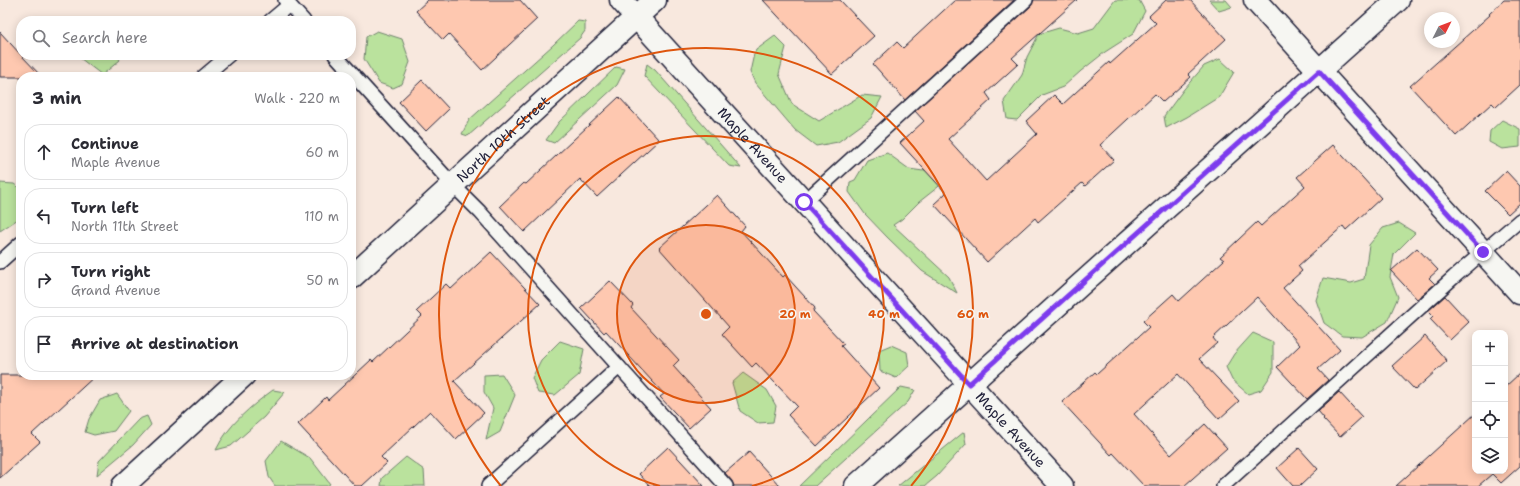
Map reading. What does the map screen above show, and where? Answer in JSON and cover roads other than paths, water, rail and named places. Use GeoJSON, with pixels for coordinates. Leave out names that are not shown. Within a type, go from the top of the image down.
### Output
{"type":"FeatureCollection","features":[{"type":"Feature","properties":{"kind":"street","name":"Maple Avenue"},"geometry":{"type":"LineString","coordinates":[[621,0],[1062,486]]}},
{"type":"Feature","properties":{"kind":"street","name":"North 10th Street"},"geometry":{"type":"LineString","coordinates":[[356,273],[655,0]]}},
{"type":"Feature","properties":{"kind":"street"},"geometry":{"type":"LineString","coordinates":[[1255,0],[1520,293]]}},
{"type":"Feature","properties":{"kind":"street"},"geometry":{"type":"LineString","coordinates":[[856,486],[1398,0]]}},
{"type":"Feature","properties":{"kind":"street"},"geometry":{"type":"LineString","coordinates":[[123,486],[239,380]]}},
{"type":"Feature","properties":{"kind":"lane"},"geometry":{"type":"LineString","coordinates":[[804,202],[1026,0]]}},
{"type":"Feature","properties":{"kind":"lane"},"geometry":{"type":"LineString","coordinates":[[274,16],[287,2],[300,16]]}},
{"type":"Feature","properties":{"kind":"lane"},"geometry":{"type":"LineString","coordinates":[[209,72],[223,60]]}},
{"type":"Feature","properties":{"kind":"lane"},"geometry":{"type":"LineString","coordinates":[[340,60],[350,72]]}},
{"type":"Feature","properties":{"kind":"lane"},"geometry":{"type":"LineString","coordinates":[[356,78],[453,185],[480,212],[726,486]]}},
{"type":"Feature","properties":{"kind":"lane"},"geometry":{"type":"LineString","coordinates":[[1223,486],[1308,408],[1520,220]]}},
{"type":"Feature","properties":{"kind":"lane"},"geometry":{"type":"LineString","coordinates":[[0,262],[16,248]]}},
{"type":"Feature","properties":{"kind":"lane"},"geometry":{"type":"LineString","coordinates":[[488,486],[619,367]]}}]}
